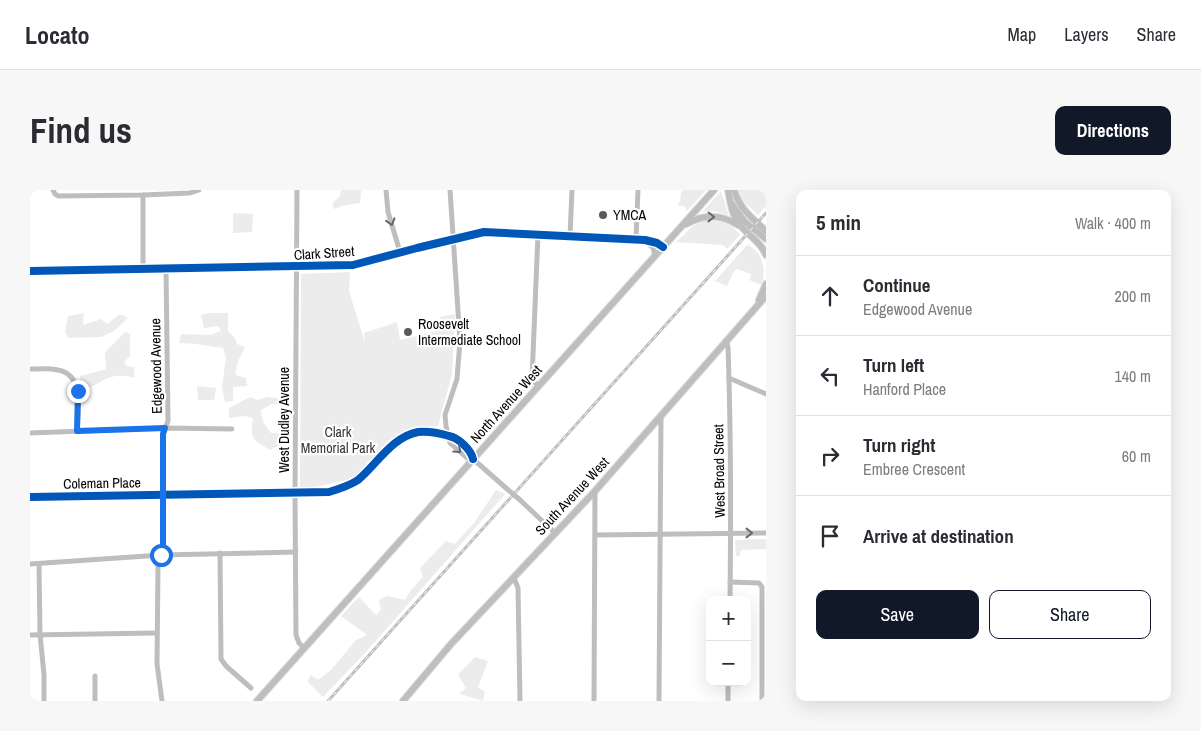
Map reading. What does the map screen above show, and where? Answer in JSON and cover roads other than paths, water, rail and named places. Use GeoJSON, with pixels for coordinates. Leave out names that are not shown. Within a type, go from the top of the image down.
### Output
{"type":"FeatureCollection","features":[{"type":"Feature","properties":{"kind":"main road","name":"North Avenue West"},"geometry":{"type":"LineString","coordinates":[[257,701],[714,190]]}},
{"type":"Feature","properties":{"kind":"main road"},"geometry":{"type":"LineString","coordinates":[[728,190],[734,216],[741,226],[759,243],[766,255]]}},
{"type":"Feature","properties":{"kind":"main road"},"geometry":{"type":"LineString","coordinates":[[734,190],[743,210],[766,231]]}},
{"type":"Feature","properties":{"kind":"main road"},"geometry":{"type":"LineString","coordinates":[[732,204],[741,217],[766,240]]}},
{"type":"Feature","properties":{"kind":"main road"},"geometry":{"type":"LineString","coordinates":[[681,227],[707,216],[726,218],[741,226]]}},
{"type":"Feature","properties":{"kind":"main road","name":"South Avenue West"},"geometry":{"type":"LineString","coordinates":[[756,305],[766,284]]}},
{"type":"Feature","properties":{"kind":"main road","name":"South Avenue West"},"geometry":{"type":"LineString","coordinates":[[402,701],[451,644],[595,491],[756,305],[766,296]]}},
{"type":"Feature","properties":{"kind":"street"},"geometry":{"type":"LineString","coordinates":[[53,190],[54,194],[58,196],[143,195],[199,190]]}},
{"type":"Feature","properties":{"kind":"street","name":"West Dudley Avenue"},"geometry":{"type":"LineString","coordinates":[[297,190],[296,639],[304,648]]}},
{"type":"Feature","properties":{"kind":"street"},"geometry":{"type":"LineString","coordinates":[[386,190],[388,212],[400,252]]}},
{"type":"Feature","properties":{"kind":"street"},"geometry":{"type":"LineString","coordinates":[[450,190],[460,341],[457,379],[445,415],[448,436],[454,437],[472,453],[473,459],[556,532]]}},
{"type":"Feature","properties":{"kind":"street"},"geometry":{"type":"LineString","coordinates":[[570,236],[572,190]]}},
{"type":"Feature","properties":{"kind":"street"},"geometry":{"type":"LineString","coordinates":[[636,239],[638,190]]}},
{"type":"Feature","properties":{"kind":"street"},"geometry":{"type":"LineString","coordinates":[[143,195],[143,269]]}},
{"type":"Feature","properties":{"kind":"street","name":"Clark Street"},"geometry":{"type":"LineString","coordinates":[[30,271],[166,270],[354,265],[484,232],[636,239],[658,242],[663,247]]}},
{"type":"Feature","properties":{"kind":"street"},"geometry":{"type":"LineString","coordinates":[[538,234],[532,379],[538,386]]}},
{"type":"Feature","properties":{"kind":"street"},"geometry":{"type":"LineString","coordinates":[[645,240],[653,248],[655,256]]}},
{"type":"Feature","properties":{"kind":"street","name":"Edgewood Avenue"},"geometry":{"type":"LineString","coordinates":[[162,701],[157,664],[158,564],[163,549],[163,434],[168,420],[166,270]]}},
{"type":"Feature","properties":{"kind":"street","name":"West Broad Street"},"geometry":{"type":"LineString","coordinates":[[726,341],[728,347],[729,378],[730,596]]}},
{"type":"Feature","properties":{"kind":"street"},"geometry":{"type":"LineString","coordinates":[[30,369],[60,370],[73,379],[78,391],[77,431]]}},
{"type":"Feature","properties":{"kind":"street"},"geometry":{"type":"LineString","coordinates":[[729,378],[766,394]]}},
{"type":"Feature","properties":{"kind":"street"},"geometry":{"type":"LineString","coordinates":[[659,701],[661,414]]}},
{"type":"Feature","properties":{"kind":"street"},"geometry":{"type":"LineString","coordinates":[[30,433],[165,428],[232,428]]}},
{"type":"Feature","properties":{"kind":"street","name":"Coleman Place"},"geometry":{"type":"LineString","coordinates":[[30,497],[329,492],[343,488],[356,481],[396,443],[408,435],[427,432],[448,436]]}},
{"type":"Feature","properties":{"kind":"street"},"geometry":{"type":"LineString","coordinates":[[594,701],[595,491]]}},
{"type":"Feature","properties":{"kind":"street"},"geometry":{"type":"LineString","coordinates":[[596,535],[766,533]]}},
{"type":"Feature","properties":{"kind":"street"},"geometry":{"type":"LineString","coordinates":[[30,564],[161,555],[296,552]]}},
{"type":"Feature","properties":{"kind":"street"},"geometry":{"type":"LineString","coordinates":[[220,553],[221,659],[226,666],[251,688]]}},
{"type":"Feature","properties":{"kind":"street"},"geometry":{"type":"LineString","coordinates":[[39,564],[40,634],[44,701]]}},
{"type":"Feature","properties":{"kind":"street"},"geometry":{"type":"LineString","coordinates":[[514,578],[518,588],[520,701]]}},
{"type":"Feature","properties":{"kind":"street"},"geometry":{"type":"LineString","coordinates":[[730,582],[760,583],[762,587],[762,701]]}},
{"type":"Feature","properties":{"kind":"street"},"geometry":{"type":"LineString","coordinates":[[30,635],[158,633]]}},
{"type":"Feature","properties":{"kind":"street"},"geometry":{"type":"LineString","coordinates":[[95,676],[95,701]]}},
{"type":"Feature","properties":{"kind":"street"},"geometry":{"type":"LineString","coordinates":[[728,686],[728,701]]}},
{"type":"Feature","properties":{"kind":"railway"},"geometry":{"type":"LineString","coordinates":[[328,701],[766,213]]}},
{"type":"Feature","properties":{"kind":"place","name":"YMCA"},"geometry":{"type":"Point","coordinates":[603,215]}},
{"type":"Feature","properties":{"kind":"place","name":"Roosevelt Intermediate School"},"geometry":{"type":"Point","coordinates":[408,332]}},
{"type":"Feature","properties":{"kind":"park label","name":"Clark Memorial Park"},"geometry":{"type":"Point","coordinates":[338,440]}}]}
